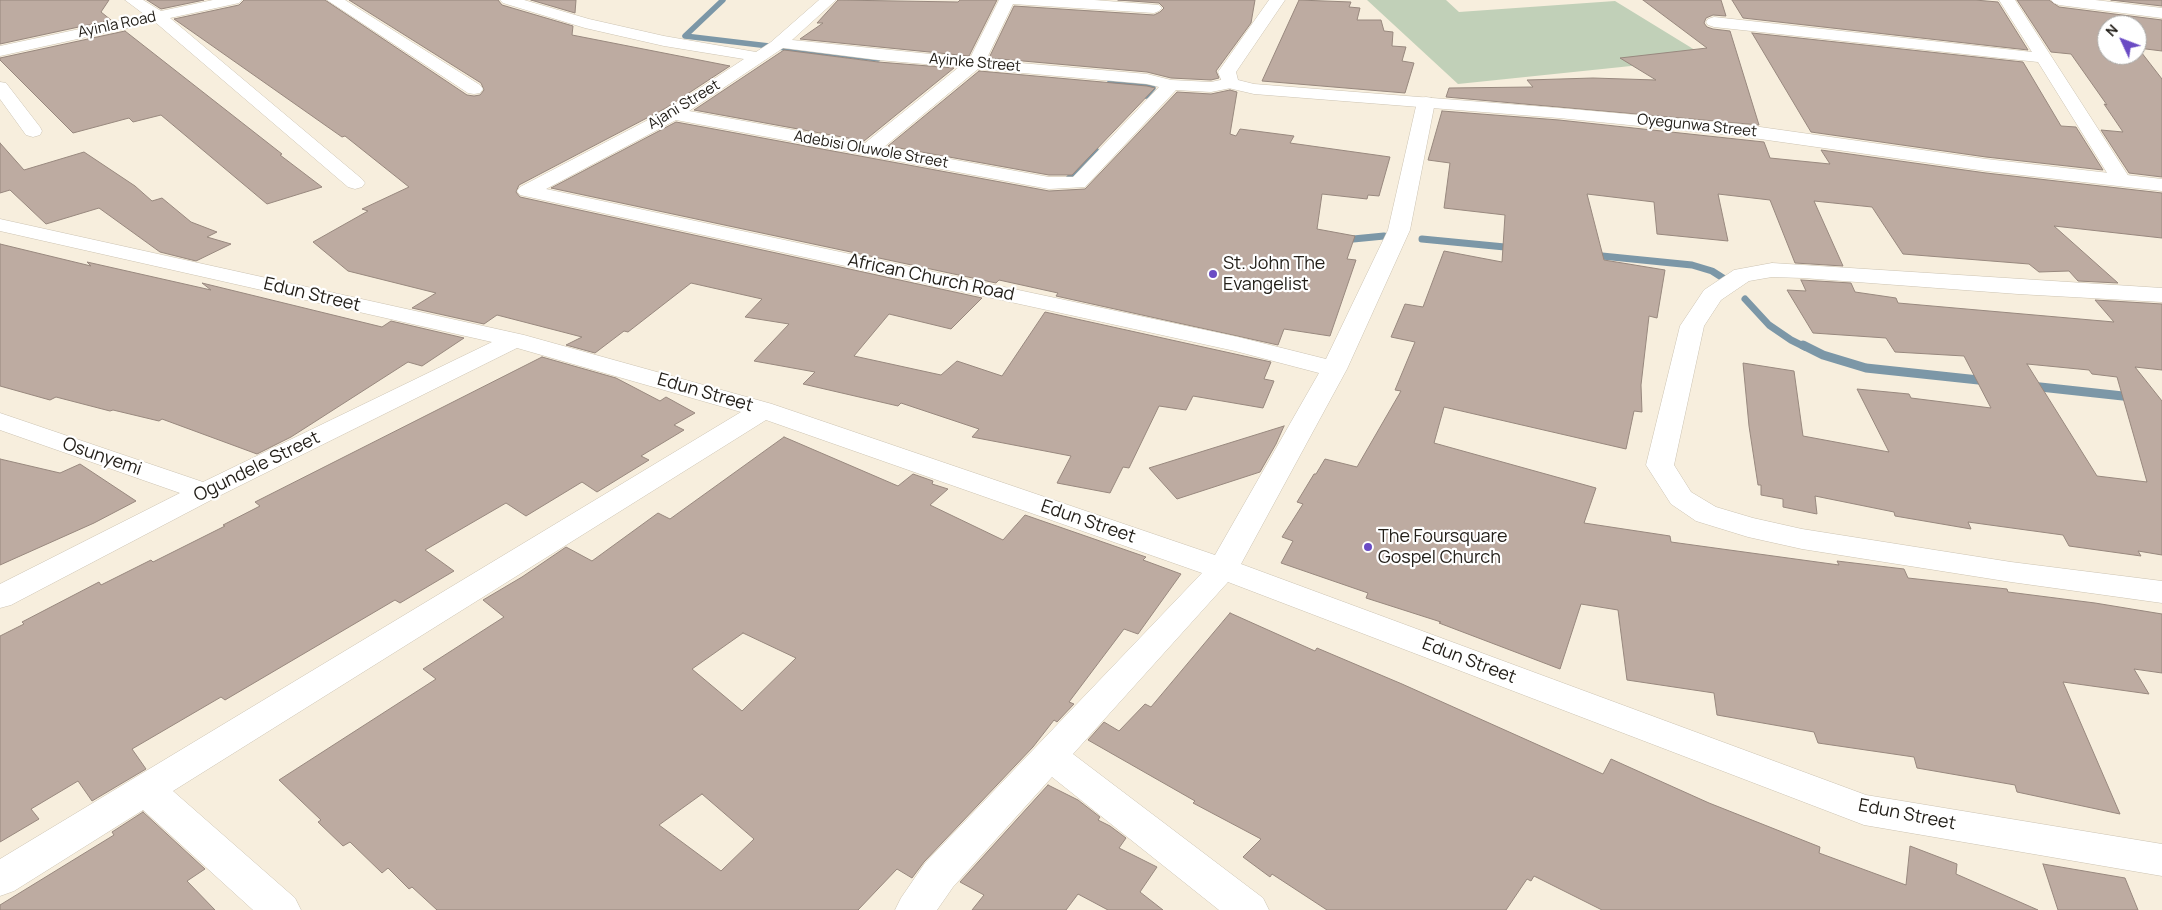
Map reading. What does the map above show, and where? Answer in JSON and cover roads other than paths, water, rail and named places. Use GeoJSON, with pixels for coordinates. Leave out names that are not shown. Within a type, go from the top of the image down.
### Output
{"type":"FeatureCollection","features":[{"type":"Feature","properties":{"kind":"street"},"geometry":{"type":"LineString","coordinates":[[133,0],[158,16],[355,183]]}},
{"type":"Feature","properties":{"kind":"street","name":"Ayinla Road"},"geometry":{"type":"LineString","coordinates":[[0,51],[234,0]]}},
{"type":"Feature","properties":{"kind":"street"},"geometry":{"type":"LineString","coordinates":[[335,0],[474,89]]}},
{"type":"Feature","properties":{"kind":"street","name":"Ayinke Street"},"geometry":{"type":"LineString","coordinates":[[508,0],[603,27],[664,41],[976,62],[1146,79],[1171,85],[1211,87],[1230,83]]}},
{"type":"Feature","properties":{"kind":"street","name":"Ajani Street"},"geometry":{"type":"LineString","coordinates":[[527,191],[674,114],[771,49],[828,0]]}},
{"type":"Feature","properties":{"kind":"street"},"geometry":{"type":"LineString","coordinates":[[870,149],[976,62],[1008,0]]}},
{"type":"Feature","properties":{"kind":"street"},"geometry":{"type":"LineString","coordinates":[[1015,0],[1154,8]]}},
{"type":"Feature","properties":{"kind":"street"},"geometry":{"type":"LineString","coordinates":[[1230,83],[1227,72],[1277,0]]}},
{"type":"Feature","properties":{"kind":"street"},"geometry":{"type":"LineString","coordinates":[[2007,0],[2121,180]]}},
{"type":"Feature","properties":{"kind":"street"},"geometry":{"type":"LineString","coordinates":[[2059,0],[2162,13]]}},
{"type":"Feature","properties":{"kind":"street"},"geometry":{"type":"LineString","coordinates":[[1714,22],[2043,58]]}},
{"type":"Feature","properties":{"kind":"street","name":"Oyegunwa Street"},"geometry":{"type":"LineString","coordinates":[[1230,83],[1254,89],[1426,102],[1739,130],[1986,165],[2162,185]]}},
{"type":"Feature","properties":{"kind":"street","name":"Adebisi Oluwole Street"},"geometry":{"type":"LineString","coordinates":[[674,114],[1050,184],[1078,183],[1171,85]]}},
{"type":"Feature","properties":{"kind":"street"},"geometry":{"type":"LineString","coordinates":[[0,87],[33,131]]}},
{"type":"Feature","properties":{"kind":"street"},"geometry":{"type":"LineString","coordinates":[[915,910],[939,875],[1223,569],[1334,369],[1399,230],[1426,102]]}},
{"type":"Feature","properties":{"kind":"street","name":"African Church Road"},"geometry":{"type":"LineString","coordinates":[[527,191],[1238,344],[1334,369]]}},
{"type":"Feature","properties":{"kind":"street","name":"Edun Street"},"geometry":{"type":"LineString","coordinates":[[0,225],[515,340],[763,410],[1223,569],[1864,810],[2162,860]]}},
{"type":"Feature","properties":{"kind":"street"},"geometry":{"type":"LineString","coordinates":[[2162,295],[1803,271],[1772,270],[1742,275],[1712,294],[1692,326],[1660,465],[1681,498],[1706,514],[1748,527],[1821,542],[2011,572],[2162,592]]}},
{"type":"Feature","properties":{"kind":"street","name":"Ogundele Street"},"geometry":{"type":"LineString","coordinates":[[0,597],[205,492],[515,340]]}},
{"type":"Feature","properties":{"kind":"street"},"geometry":{"type":"LineString","coordinates":[[0,879],[763,410]]}},
{"type":"Feature","properties":{"kind":"street","name":"Osunyemi"},"geometry":{"type":"LineString","coordinates":[[0,421],[205,492]]}},
{"type":"Feature","properties":{"kind":"street"},"geometry":{"type":"LineString","coordinates":[[1049,755],[1249,910]]}},
{"type":"Feature","properties":{"kind":"street"},"geometry":{"type":"LineString","coordinates":[[146,790],[281,910]]}},
{"type":"Feature","properties":{"kind":"waterway"},"geometry":{"type":"LineString","coordinates":[[723,0],[685,36],[878,59]]}},
{"type":"Feature","properties":{"kind":"waterway"},"geometry":{"type":"LineString","coordinates":[[1110,81],[1153,88],[1146,96]]}},
{"type":"Feature","properties":{"kind":"waterway"},"geometry":{"type":"LineString","coordinates":[[1068,180],[1095,151]]}},
{"type":"Feature","properties":{"kind":"waterway"},"geometry":{"type":"LineString","coordinates":[[1343,240],[1384,236]]}},
{"type":"Feature","properties":{"kind":"waterway"},"geometry":{"type":"LineString","coordinates":[[1422,239],[1515,248]]}},
{"type":"Feature","properties":{"kind":"waterway"},"geometry":{"type":"LineString","coordinates":[[1592,255],[1692,265],[1712,271],[1723,278]]}},
{"type":"Feature","properties":{"kind":"waterway"},"geometry":{"type":"LineString","coordinates":[[1745,299],[1769,325],[1805,347]]}},
{"type":"Feature","properties":{"kind":"waterway"},"geometry":{"type":"LineString","coordinates":[[1803,345],[1823,355],[1866,368],[1988,381]]}},
{"type":"Feature","properties":{"kind":"waterway"},"geometry":{"type":"LineString","coordinates":[[2031,386],[2132,397]]}},
{"type":"Feature","properties":{"kind":"place","name":"St. John The Evangelist"},"geometry":{"type":"Point","coordinates":[1213,274]}},
{"type":"Feature","properties":{"kind":"place","name":"The Foursquare Gospel Church"},"geometry":{"type":"Point","coordinates":[1368,547]}}]}
